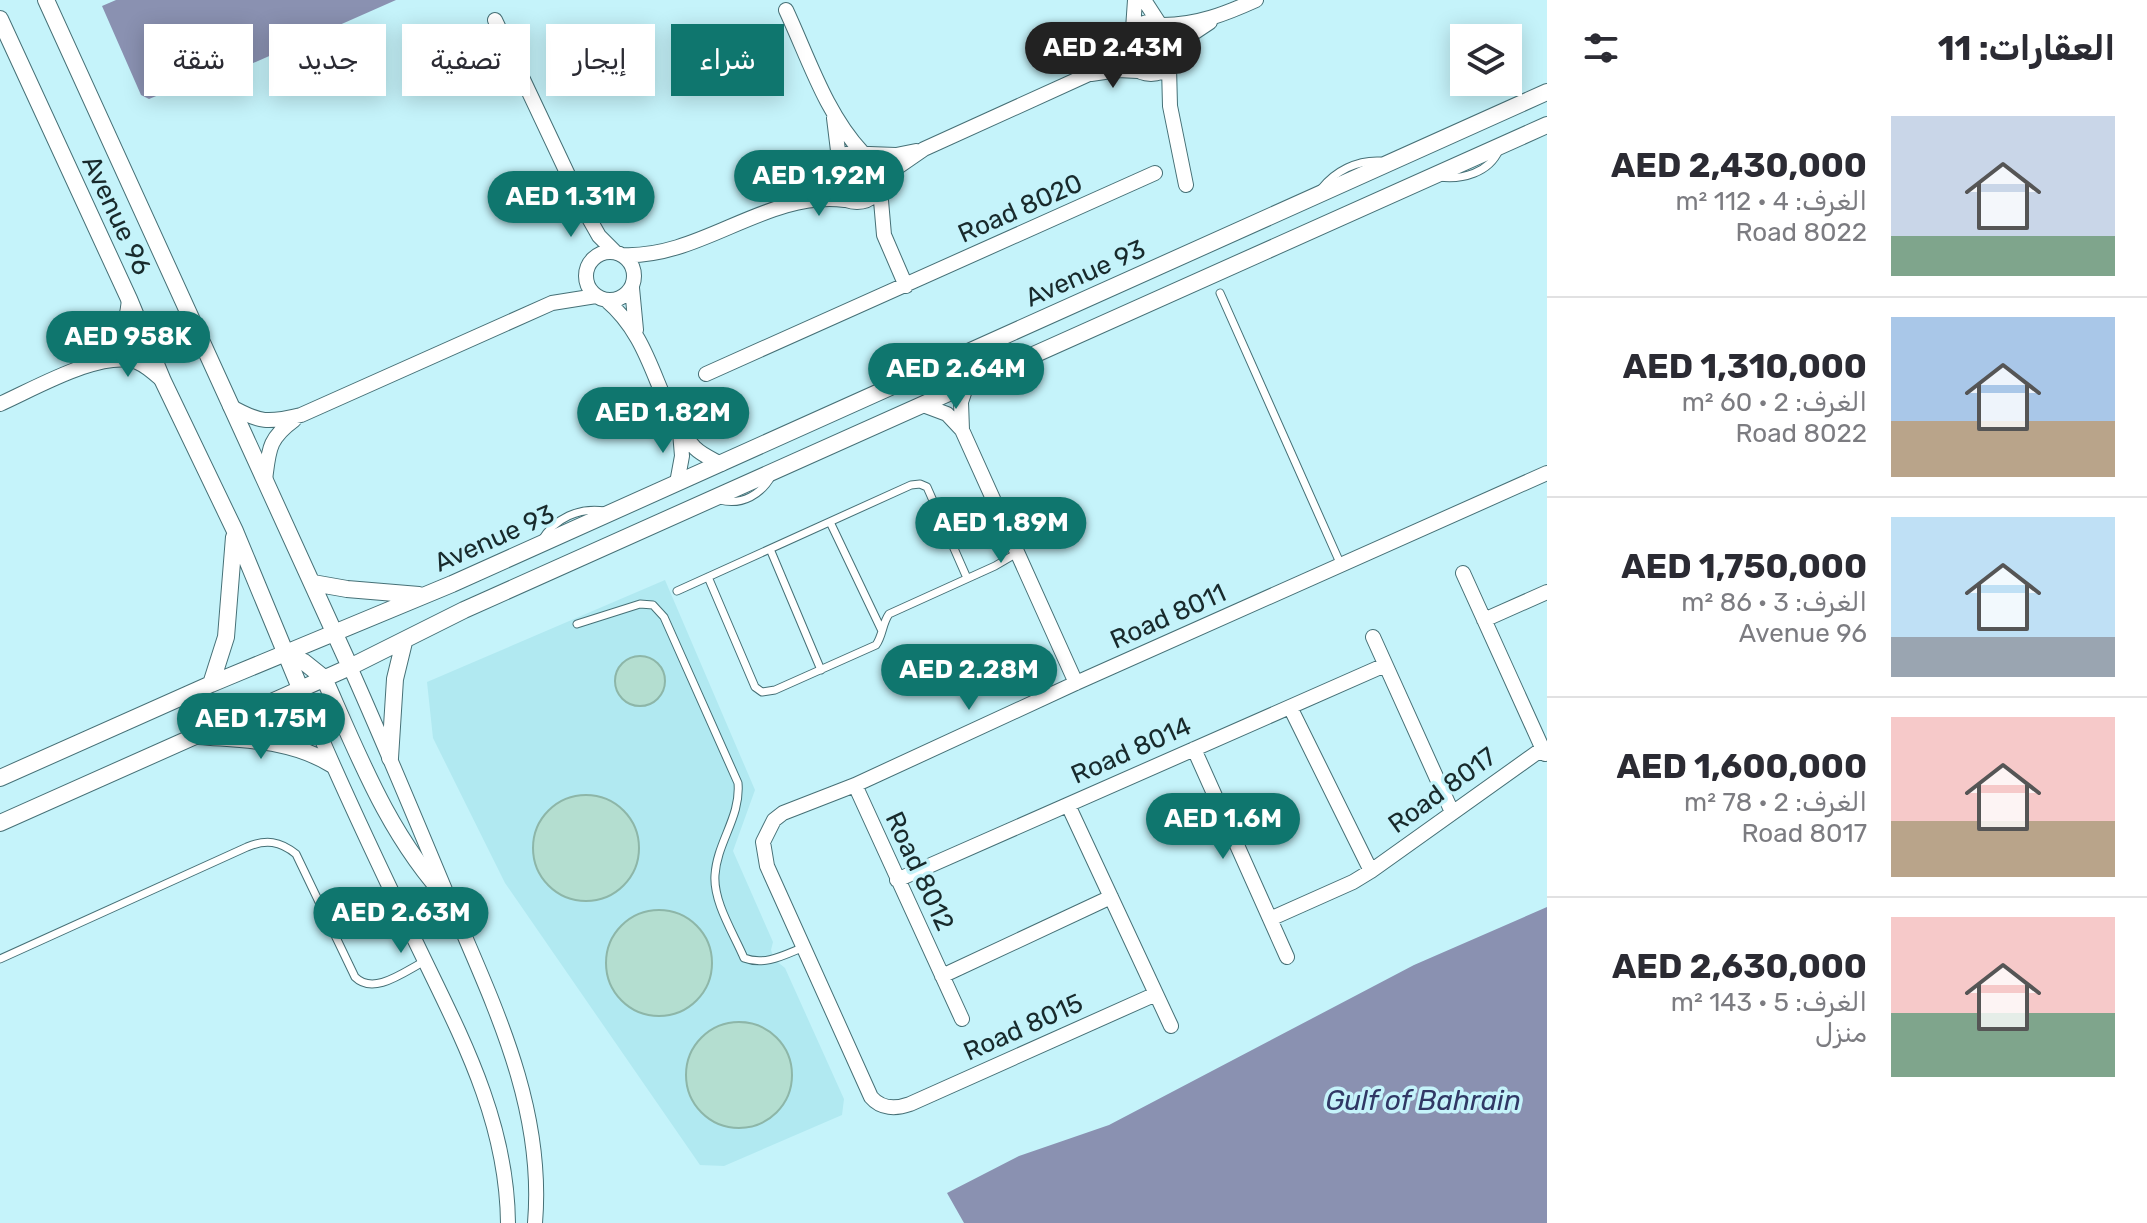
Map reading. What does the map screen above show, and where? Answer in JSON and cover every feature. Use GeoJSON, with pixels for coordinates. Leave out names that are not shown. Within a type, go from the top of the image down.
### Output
{"type":"FeatureCollection","features":[{"type":"Feature","properties":{"kind":"street","name":"Avenue 96"},"geometry":{"type":"LineString","coordinates":[[46,0],[350,667]]}},
{"type":"Feature","properties":{"kind":"street"},"geometry":{"type":"LineString","coordinates":[[552,303],[602,253],[649,254],[680,247],[793,203],[829,198],[870,200],[895,169],[924,149],[1087,75],[1110,59],[1125,44],[1133,29],[1135,0]]}},
{"type":"Feature","properties":{"kind":"street"},"geometry":{"type":"LineString","coordinates":[[1144,0],[1175,37],[1177,53]]}},
{"type":"Feature","properties":{"kind":"street"},"geometry":{"type":"LineString","coordinates":[[1133,29],[1140,24],[1187,24],[1217,17],[1256,0]]}},
{"type":"Feature","properties":{"kind":"street"},"geometry":{"type":"LineString","coordinates":[[786,10],[832,109],[880,166],[884,235],[906,286]]}},
{"type":"Feature","properties":{"kind":"street"},"geometry":{"type":"LineString","coordinates":[[1186,185],[1170,106],[1169,67],[1192,34],[1217,17]]}},
{"type":"Feature","properties":{"kind":"street","name":"Avenue 96"},"geometry":{"type":"LineString","coordinates":[[0,19],[129,299],[163,381],[235,531],[300,688]]}},
{"type":"Feature","properties":{"kind":"street"},"geometry":{"type":"LineString","coordinates":[[495,20],[586,213],[599,236],[632,266],[637,334]]}},
{"type":"Feature","properties":{"kind":"street"},"geometry":{"type":"LineString","coordinates":[[1125,44],[1127,60],[1160,89],[1170,106]]}},
{"type":"Feature","properties":{"kind":"street"},"geometry":{"type":"LineString","coordinates":[[1087,75],[1118,70],[1155,74],[1169,67]]}},
{"type":"Feature","properties":{"kind":"street","name":"Avenue 93"},"geometry":{"type":"LineString","coordinates":[[0,778],[211,684],[424,596],[1547,92]]}},
{"type":"Feature","properties":{"kind":"street"},"geometry":{"type":"LineString","coordinates":[[832,109],[836,166],[834,188],[884,235]]}},
{"type":"Feature","properties":{"kind":"street","name":"Avenue 93"},"geometry":{"type":"LineString","coordinates":[[0,823],[350,667],[464,610],[1547,125]]}},
{"type":"Feature","properties":{"kind":"street"},"geometry":{"type":"LineString","coordinates":[[793,203],[854,152],[896,155],[924,149]]}},
{"type":"Feature","properties":{"kind":"street","name":"Road 8020"},"geometry":{"type":"LineString","coordinates":[[706,374],[1155,173]]}},
{"type":"Feature","properties":{"kind":"street"},"geometry":{"type":"LineString","coordinates":[[586,213],[591,246],[586,281],[637,334],[679,428],[700,452],[721,464]]}},
{"type":"Feature","properties":{"kind":"street"},"geometry":{"type":"LineString","coordinates":[[230,406],[259,421],[301,415],[552,303],[621,298],[654,263],[680,247]]}},
{"type":"Feature","properties":{"kind":"street"},"geometry":{"type":"LineString","coordinates":[[97,361],[118,340],[128,314],[129,299]]}},
{"type":"Feature","properties":{"kind":"street"},"geometry":{"type":"LineString","coordinates":[[0,404],[97,361],[116,359],[136,362],[163,381]]}},
{"type":"Feature","properties":{"kind":"street"},"geometry":{"type":"LineString","coordinates":[[967,384],[960,412],[962,430],[1076,683]]}},
{"type":"Feature","properties":{"kind":"street"},"geometry":{"type":"LineString","coordinates":[[923,405],[947,414],[962,430]]}},
{"type":"Feature","properties":{"kind":"street"},"geometry":{"type":"LineString","coordinates":[[264,483],[274,437],[301,415]]}},
{"type":"Feature","properties":{"kind":"street"},"geometry":{"type":"LineString","coordinates":[[677,483],[682,456],[679,428]]}},
{"type":"Feature","properties":{"kind":"street","name":"Road 8011"},"geometry":{"type":"LineString","coordinates":[[910,1104],[887,1107],[876,1103],[871,1097],[767,866],[763,842],[767,830],[783,813],[855,785],[1547,473]]}},
{"type":"Feature","properties":{"kind":"street"},"geometry":{"type":"LineString","coordinates":[[211,684],[226,637],[235,531]]}},
{"type":"Feature","properties":{"kind":"street"},"geometry":{"type":"LineString","coordinates":[[1463,573],[1544,753]]}},
{"type":"Feature","properties":{"kind":"street"},"geometry":{"type":"LineString","coordinates":[[313,583],[424,596]]}},
{"type":"Feature","properties":{"kind":"street"},"geometry":{"type":"LineString","coordinates":[[1484,620],[1547,592]]}},
{"type":"Feature","properties":{"kind":"street"},"geometry":{"type":"LineString","coordinates":[[1373,637],[1452,812]]}},
{"type":"Feature","properties":{"kind":"street"},"geometry":{"type":"LineString","coordinates":[[390,758],[395,679],[404,642]]}},
{"type":"Feature","properties":{"kind":"street"},"geometry":{"type":"LineString","coordinates":[[284,654],[304,662],[324,678],[392,825],[418,865],[450,901]]}},
{"type":"Feature","properties":{"kind":"street","name":"Road 8014"},"geometry":{"type":"LineString","coordinates":[[897,880],[1385,665]]}},
{"type":"Feature","properties":{"kind":"street"},"geometry":{"type":"LineString","coordinates":[[350,667],[498,1012],[528,1113],[534,1154],[535,1223]]}},
{"type":"Feature","properties":{"kind":"street"},"geometry":{"type":"LineString","coordinates":[[300,688],[331,764],[492,1111],[508,1199],[508,1223]]}},
{"type":"Feature","properties":{"kind":"street","name":"Road 8017"},"geometry":{"type":"LineString","coordinates":[[1290,707],[1371,871]]}},
{"type":"Feature","properties":{"kind":"street"},"geometry":{"type":"LineString","coordinates":[[198,736],[275,742],[314,754],[331,764]]}},
{"type":"Feature","properties":{"kind":"street"},"geometry":{"type":"LineString","coordinates":[[1194,749],[1287,957]]}},
{"type":"Feature","properties":{"kind":"street","name":"Road 8017"},"geometry":{"type":"LineString","coordinates":[[1270,919],[1353,882],[1452,812],[1544,753]]}},
{"type":"Feature","properties":{"kind":"street","name":"Road 8012"},"geometry":{"type":"LineString","coordinates":[[855,785],[962,1019]]}},
{"type":"Feature","properties":{"kind":"street"},"geometry":{"type":"LineString","coordinates":[[1068,805],[1171,1026]]}},
{"type":"Feature","properties":{"kind":"street"},"geometry":{"type":"LineString","coordinates":[[942,976],[1111,897]]}},
{"type":"Feature","properties":{"kind":"street","name":"Road 8015"},"geometry":{"type":"LineString","coordinates":[[910,1104],[1156,994]]}},
{"type":"Feature","properties":{"kind":"lane"},"geometry":{"type":"LineString","coordinates":[[1220,293],[1341,565]]}},
{"type":"Feature","properties":{"kind":"lane"},"geometry":{"type":"LineString","coordinates":[[677,591],[911,485],[920,484],[927,487],[967,578]]}},
{"type":"Feature","properties":{"kind":"lane"},"geometry":{"type":"LineString","coordinates":[[830,522],[882,631]]}},
{"type":"Feature","properties":{"kind":"lane"},"geometry":{"type":"LineString","coordinates":[[770,549],[821,670]]}},
{"type":"Feature","properties":{"kind":"lane"},"geometry":{"type":"LineString","coordinates":[[708,577],[755,687],[762,692],[775,690],[876,645],[889,614],[1017,553]]}},
{"type":"Feature","properties":{"kind":"lane"},"geometry":{"type":"LineString","coordinates":[[577,624],[640,604],[653,605],[664,617],[738,783],[738,807],[716,864],[715,890],[744,958],[755,962],[774,959],[804,947]]}},
{"type":"Feature","properties":{"kind":"lane"},"geometry":{"type":"LineString","coordinates":[[0,959],[259,842],[273,841],[296,854],[355,977],[361,983],[375,985],[425,961]]}},
{"type":"Feature","properties":{"kind":"shaded area"},"geometry":{"type":"Polygon","coordinates":[[[665,580],[755,790],[733,851],[773,942],[771,950],[774,959],[785,968],[844,1099],[842,1115],[724,1166],[700,1165],[505,883],[433,738],[427,682],[665,580]]]}},
{"type":"Feature","properties":{"kind":"water"},"geometry":{"type":"Polygon","coordinates":[[[116,0],[396,0],[342,24],[269,24],[269,56],[253,63],[253,24],[144,24],[144,96],[156,96],[149,99],[141,95],[102,6],[116,0]]]}},
{"type":"Feature","properties":{"kind":"water","name":"Gulf of Bahrain"},"geometry":{"type":"Polygon","coordinates":[[[1547,907],[1547,1223],[964,1223],[947,1193],[1019,1156],[1109,1125],[1414,965],[1547,907]]]}},
{"type":"Feature","properties":{"kind":"building"},"geometry":{"type":"Polygon","coordinates":[[[630,657],[650,657],[664,671],[664,691],[650,705],[630,705],[616,691],[616,671],[630,657]]]}},
{"type":"Feature","properties":{"kind":"building"},"geometry":{"type":"Polygon","coordinates":[[[586,795],[606,799],[624,810],[635,828],[639,848],[635,868],[624,886],[606,897],[586,901],[566,897],[548,886],[537,868],[533,848],[537,828],[548,810],[566,799],[586,795]]]}},
{"type":"Feature","properties":{"kind":"building"},"geometry":{"type":"Polygon","coordinates":[[[659,910],[679,914],[697,925],[708,943],[712,963],[708,983],[697,1001],[679,1012],[659,1016],[639,1012],[621,1001],[610,983],[606,963],[610,943],[621,925],[639,914],[659,910]]]}},
{"type":"Feature","properties":{"kind":"building"},"geometry":{"type":"Polygon","coordinates":[[[739,1022],[759,1026],[777,1037],[788,1055],[792,1075],[788,1095],[777,1113],[759,1124],[739,1128],[719,1124],[701,1113],[690,1095],[686,1075],[690,1055],[701,1037],[719,1026],[739,1022]]]}}]}
